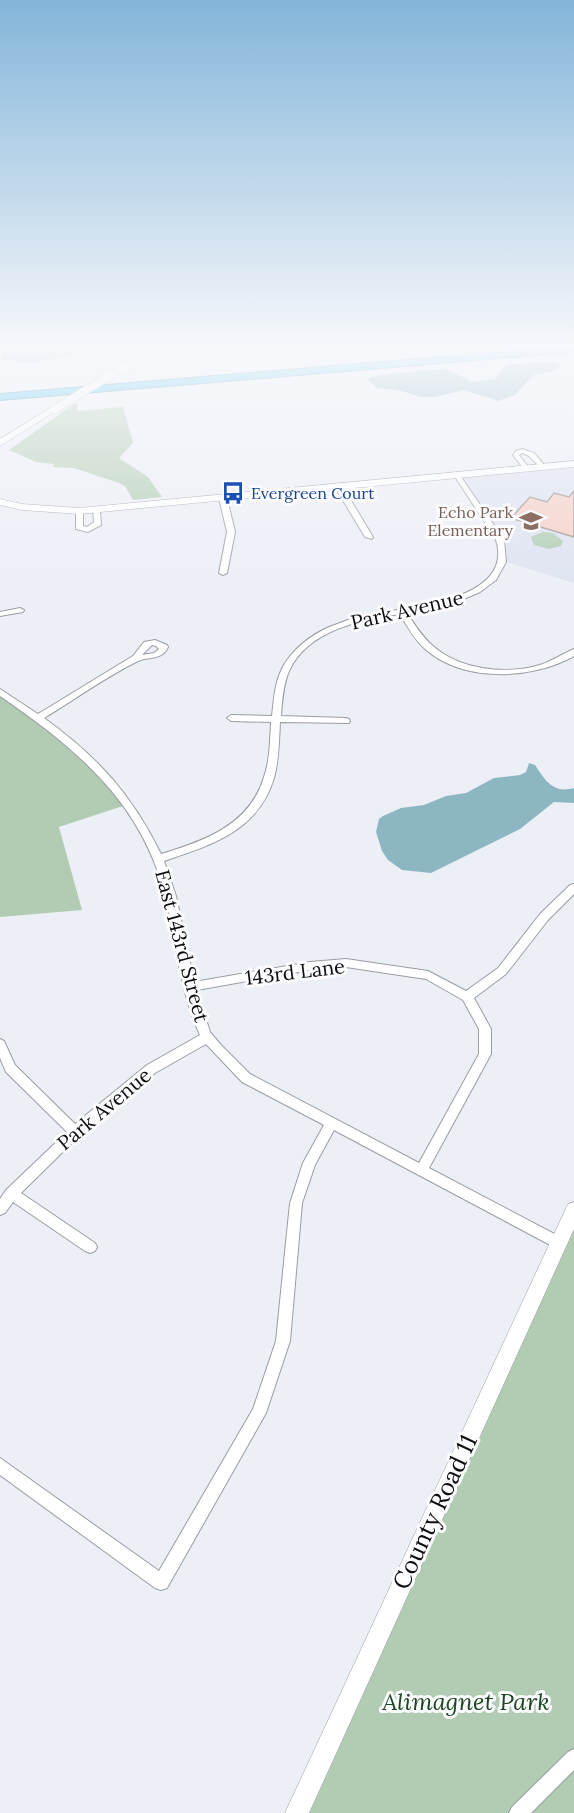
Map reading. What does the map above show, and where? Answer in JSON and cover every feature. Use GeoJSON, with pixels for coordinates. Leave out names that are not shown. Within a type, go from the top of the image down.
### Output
{"type":"FeatureCollection","features":[{"type":"Feature","properties":{"kind":"street"},"geometry":{"type":"LineString","coordinates":[[0,443],[23,429]]}},
{"type":"Feature","properties":{"kind":"street"},"geometry":{"type":"LineString","coordinates":[[526,468],[516,455],[518,452],[533,454],[542,466]]}},
{"type":"Feature","properties":{"kind":"street"},"geometry":{"type":"LineString","coordinates":[[0,502],[22,507],[96,510],[574,464]]}},
{"type":"Feature","properties":{"kind":"street","name":"Park Avenue"},"geometry":{"type":"LineString","coordinates":[[159,860],[217,839],[239,824],[256,807],[272,775],[282,677],[306,645],[323,633],[345,624],[450,602],[472,594],[492,580],[503,564],[504,552],[500,540],[457,475]]}},
{"type":"Feature","properties":{"kind":"street"},"geometry":{"type":"LineString","coordinates":[[339,487],[369,537]]}},
{"type":"Feature","properties":{"kind":"street"},"geometry":{"type":"LineString","coordinates":[[223,498],[231,532],[223,573]]}},
{"type":"Feature","properties":{"kind":"street"},"geometry":{"type":"LineString","coordinates":[[79,511],[79,527],[88,530],[98,523],[96,510]]}},
{"type":"Feature","properties":{"kind":"street"},"geometry":{"type":"LineString","coordinates":[[0,614],[20,610]]}},
{"type":"Feature","properties":{"kind":"street"},"geometry":{"type":"LineString","coordinates":[[402,611],[420,639],[432,650],[453,662],[481,670],[511,672],[537,668],[565,658],[574,652]]}},
{"type":"Feature","properties":{"kind":"street"},"geometry":{"type":"LineString","coordinates":[[38,718],[136,658]]}},
{"type":"Feature","properties":{"kind":"street","name":"East 143rd Street"},"geometry":{"type":"LineString","coordinates":[[0,692],[77,746],[111,780],[140,820],[159,860],[170,897],[189,987],[207,1037],[246,1078],[559,1243]]}},
{"type":"Feature","properties":{"kind":"street"},"geometry":{"type":"LineString","coordinates":[[231,718],[346,721]]}},
{"type":"Feature","properties":{"kind":"street"},"geometry":{"type":"LineString","coordinates":[[421,1171],[485,1054],[485,1029],[467,997],[502,970],[544,917],[574,888]]}},
{"type":"Feature","properties":{"kind":"street","name":"143rd Lane"},"geometry":{"type":"LineString","coordinates":[[189,987],[310,966],[346,963],[428,975],[467,997]]}},
{"type":"Feature","properties":{"kind":"street","name":"Park Avenue"},"geometry":{"type":"LineString","coordinates":[[0,1209],[11,1194],[75,1132],[151,1069],[207,1037]]}},
{"type":"Feature","properties":{"kind":"street"},"geometry":{"type":"LineString","coordinates":[[0,1044],[10,1068],[75,1132]]}},
{"type":"Feature","properties":{"kind":"street"},"geometry":{"type":"LineString","coordinates":[[0,1466],[161,1582],[259,1413],[283,1341],[296,1203],[309,1163],[331,1124]]}},
{"type":"Feature","properties":{"kind":"street"},"geometry":{"type":"LineString","coordinates":[[11,1194],[90,1247]]}},
{"type":"Feature","properties":{"kind":"street","name":"County Road 11"},"geometry":{"type":"LineString","coordinates":[[297,1813],[574,1210]]}},
{"type":"Feature","properties":{"kind":"street"},"geometry":{"type":"LineString","coordinates":[[518,1813],[574,1758]]}},
{"type":"Feature","properties":{"kind":"shaded area","name":"Echo Park Elementary"},"geometry":{"type":"Polygon","coordinates":[[[574,464],[574,583],[503,561],[504,552],[457,475],[574,464]]]}},
{"type":"Feature","properties":{"kind":"green space"},"geometry":{"type":"Polygon","coordinates":[[[39,429],[129,429],[133,443],[119,458],[148,477],[162,497],[133,500],[125,486],[119,483],[74,468],[53,467],[54,464],[36,462],[9,450],[39,429]]]}},
{"type":"Feature","properties":{"kind":"green space"},"geometry":{"type":"Polygon","coordinates":[[[543,532],[553,533],[563,541],[561,546],[549,549],[534,545],[531,537],[543,532]]]}},
{"type":"Feature","properties":{"kind":"green space"},"geometry":{"type":"Polygon","coordinates":[[[0,694],[77,746],[129,804],[59,827],[82,910],[0,917],[0,694]]]}},
{"type":"Feature","properties":{"kind":"green space","name":"Alimagnet Park"},"geometry":{"type":"Polygon","coordinates":[[[574,1210],[574,1813],[297,1813],[574,1210]]]}},
{"type":"Feature","properties":{"kind":"water"},"geometry":{"type":"Polygon","coordinates":[[[529,763],[535,765],[546,780],[555,787],[574,788],[574,803],[554,802],[520,829],[431,873],[402,870],[388,860],[382,851],[376,832],[379,819],[383,816],[401,808],[424,805],[446,796],[466,793],[494,778],[520,775],[526,772],[529,763]]]}},
{"type":"Feature","properties":{"kind":"building"},"geometry":{"type":"Polygon","coordinates":[[[574,491],[574,537],[511,518],[530,497],[547,502],[554,493],[569,497],[574,491]]]}},
{"type":"Feature","properties":{"kind":"place","name":"Evergreen Court"},"geometry":{"type":"Point","coordinates":[233,493]}},
{"type":"Feature","properties":{"kind":"place","name":"Echo Park Elementary"},"geometry":{"type":"Point","coordinates":[531,521]}}]}
